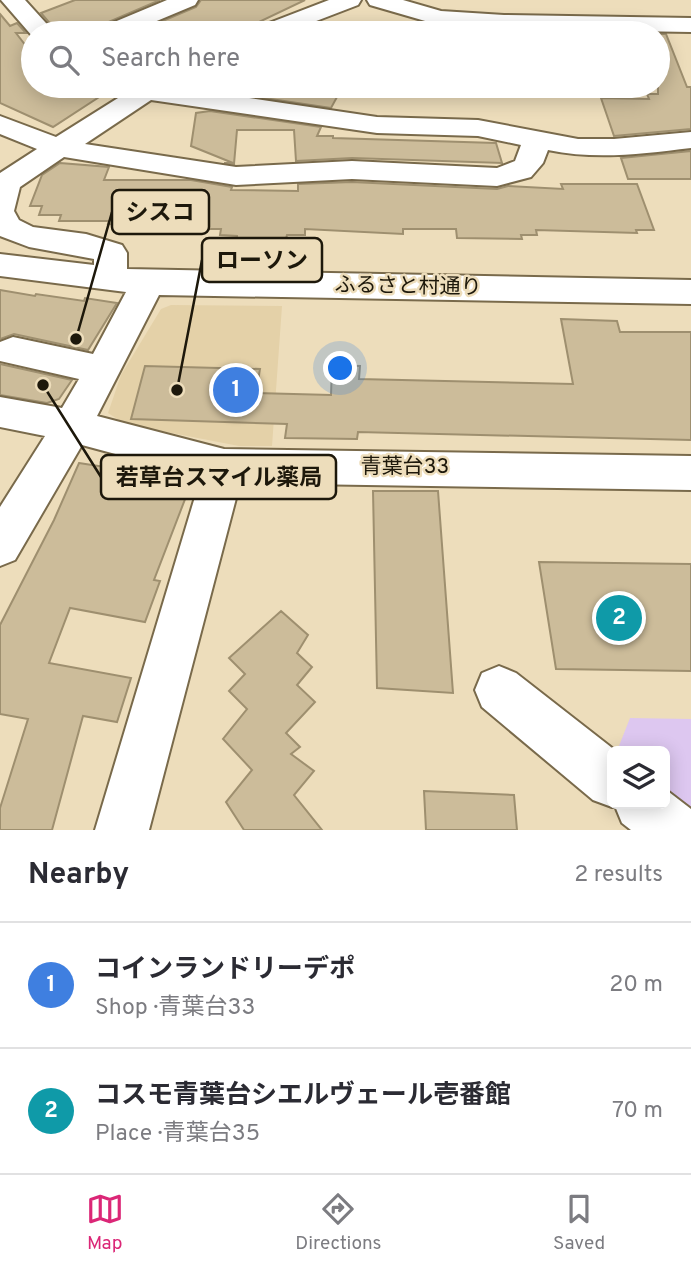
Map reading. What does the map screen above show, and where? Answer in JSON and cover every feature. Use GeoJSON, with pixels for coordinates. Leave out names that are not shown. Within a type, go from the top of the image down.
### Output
{"type":"FeatureCollection","features":[{"type":"Feature","properties":{"kind":"street"},"geometry":{"type":"LineString","coordinates":[[16,5],[45,0]]}},
{"type":"Feature","properties":{"kind":"street"},"geometry":{"type":"LineString","coordinates":[[137,21],[187,0]]}},
{"type":"Feature","properties":{"kind":"street"},"geometry":{"type":"LineString","coordinates":[[295,21],[350,0]]}},
{"type":"Feature","properties":{"kind":"street"},"geometry":{"type":"LineString","coordinates":[[378,0],[439,18],[516,21]]}},
{"type":"Feature","properties":{"kind":"street"},"geometry":{"type":"LineString","coordinates":[[558,0],[567,21]]}},
{"type":"Feature","properties":{"kind":"street"},"geometry":{"type":"LineString","coordinates":[[16,5],[31,21]]}},
{"type":"Feature","properties":{"kind":"street"},"geometry":{"type":"LineString","coordinates":[[670,25],[691,25]]}},
{"type":"Feature","properties":{"kind":"street"},"geometry":{"type":"LineString","coordinates":[[0,546],[72,426],[141,299],[111,253],[93,245],[21,235],[7,226],[0,211],[1,193],[8,181],[130,98]]}},
{"type":"Feature","properties":{"kind":"street"},"geometry":{"type":"LineString","coordinates":[[206,98],[377,125],[478,128],[578,148],[614,148],[691,140]]}},
{"type":"Feature","properties":{"kind":"street"},"geometry":{"type":"LineString","coordinates":[[281,110],[290,98]]}},
{"type":"Feature","properties":{"kind":"street"},"geometry":{"type":"LineString","coordinates":[[0,124],[58,148],[236,176],[352,170],[497,177],[519,174],[528,168],[537,141]]}},
{"type":"Feature","properties":{"kind":"street","name":"ふるさと村通り"},"geometry":{"type":"LineString","coordinates":[[0,265],[128,281],[691,292]]}},
{"type":"Feature","properties":{"kind":"street"},"geometry":{"type":"LineString","coordinates":[[13,351],[103,370]]}},
{"type":"Feature","properties":{"kind":"street","name":"青葉台33"},"geometry":{"type":"LineString","coordinates":[[0,412],[72,426],[224,466],[478,482],[691,473]]}},
{"type":"Feature","properties":{"kind":"street"},"geometry":{"type":"LineString","coordinates":[[122,830],[224,466]]}},
{"type":"Feature","properties":{"kind":"street"},"geometry":{"type":"LineString","coordinates":[[499,690],[607,776]]}},
{"type":"Feature","properties":{"kind":"street"},"geometry":{"type":"LineString","coordinates":[[647,809],[674,830]]}},
{"type":"Feature","properties":{"kind":"shaded area"},"geometry":{"type":"Polygon","coordinates":[[[171,305],[282,306],[272,446],[239,446],[125,424],[108,413],[121,375],[161,309],[171,305]]]}},
{"type":"Feature","properties":{"kind":"shaded area"},"geometry":{"type":"Polygon","coordinates":[[[630,718],[691,719],[691,813],[687,813],[670,798],[670,746],[619,746],[630,718]]]}},
{"type":"Feature","properties":{"kind":"building"},"geometry":{"type":"Polygon","coordinates":[[[75,0],[160,0],[111,21],[48,21],[41,13],[75,0]]]}},
{"type":"Feature","properties":{"kind":"building"},"geometry":{"type":"Polygon","coordinates":[[[201,0],[305,0],[261,21],[163,21],[196,7],[201,0]]]}},
{"type":"Feature","properties":{"kind":"building"},"geometry":{"type":"Polygon","coordinates":[[[0,14],[10,26],[17,23],[21,27],[21,33],[16,33],[21,39],[21,98],[98,98],[53,127],[0,103],[0,14]]]}},
{"type":"Feature","properties":{"kind":"building"},"geometry":{"type":"Polygon","coordinates":[[[670,44],[687,87],[691,87],[691,129],[614,136],[601,98],[670,98],[670,44]]]}},
{"type":"Feature","properties":{"kind":"building"},"geometry":{"type":"Polygon","coordinates":[[[264,98],[336,98],[331,108],[264,98]]]}},
{"type":"Feature","properties":{"kind":"building"},"geometry":{"type":"Polygon","coordinates":[[[210,111],[321,127],[317,136],[333,138],[496,143],[502,163],[352,158],[296,161],[294,130],[237,130],[234,164],[224,163],[233,163],[191,146],[196,113],[210,111]]]}},
{"type":"Feature","properties":{"kind":"building"},"geometry":{"type":"Polygon","coordinates":[[[691,151],[691,179],[628,179],[621,158],[691,151]]]}},
{"type":"Feature","properties":{"kind":"building"},"geometry":{"type":"Polygon","coordinates":[[[60,163],[109,167],[104,180],[191,180],[232,187],[231,190],[298,191],[298,184],[352,182],[497,189],[508,186],[563,189],[561,184],[637,184],[654,230],[636,230],[637,233],[536,230],[537,235],[521,235],[522,239],[457,238],[456,229],[403,229],[403,234],[305,229],[305,235],[287,235],[286,239],[237,238],[220,235],[221,229],[179,229],[187,197],[167,229],[125,229],[126,225],[108,224],[109,221],[59,221],[61,215],[39,215],[42,206],[30,206],[42,175],[60,163]]]}},
{"type":"Feature","properties":{"kind":"building"},"geometry":{"type":"Polygon","coordinates":[[[0,290],[117,303],[88,350],[14,334],[0,339],[0,290]]]}},
{"type":"Feature","properties":{"kind":"building"},"geometry":{"type":"Polygon","coordinates":[[[561,319],[617,321],[620,332],[691,332],[691,440],[358,432],[357,439],[285,438],[287,424],[131,419],[145,366],[260,369],[256,393],[331,395],[332,365],[360,366],[359,379],[573,384],[561,319]]]}},
{"type":"Feature","properties":{"kind":"building"},"geometry":{"type":"Polygon","coordinates":[[[0,364],[72,380],[59,399],[47,403],[0,395],[0,364]]]}},
{"type":"Feature","properties":{"kind":"building"},"geometry":{"type":"Polygon","coordinates":[[[79,463],[183,479],[178,493],[187,494],[154,580],[160,581],[145,622],[70,608],[49,663],[131,678],[117,722],[83,716],[52,830],[0,830],[0,808],[28,719],[0,714],[0,625],[54,520],[79,463]]]}},
{"type":"Feature","properties":{"kind":"building"},"geometry":{"type":"Polygon","coordinates":[[[373,491],[438,491],[453,693],[377,688],[373,491]]]}},
{"type":"Feature","properties":{"kind":"building"},"geometry":{"type":"Polygon","coordinates":[[[539,562],[691,564],[691,671],[556,669],[539,562]]]}},
{"type":"Feature","properties":{"kind":"building"},"geometry":{"type":"Polygon","coordinates":[[[281,611],[308,635],[297,653],[312,667],[297,685],[315,702],[286,733],[300,747],[291,754],[314,771],[294,795],[322,830],[244,830],[226,802],[252,770],[223,739],[247,709],[229,691],[245,674],[229,658],[281,611]]]}},
{"type":"Feature","properties":{"kind":"building"},"geometry":{"type":"Polygon","coordinates":[[[424,791],[514,795],[517,830],[426,830],[424,791]]]}},
{"type":"Feature","properties":{"kind":"place","name":"シスコ"},"geometry":{"type":"Point","coordinates":[76,339]}},
{"type":"Feature","properties":{"kind":"place","name":"若草台スマイル薬局"},"geometry":{"type":"Point","coordinates":[43,385]}},
{"type":"Feature","properties":{"kind":"place","name":"ローソン"},"geometry":{"type":"Point","coordinates":[177,390]}},
{"type":"Feature","properties":{"kind":"place","name":"コインランドリーデポ"},"geometry":{"type":"Point","coordinates":[236,390]}},
{"type":"Feature","properties":{"kind":"place","name":"コスモ青葉台シエルヴェール壱番館"},"geometry":{"type":"Point","coordinates":[619,618]}}]}
